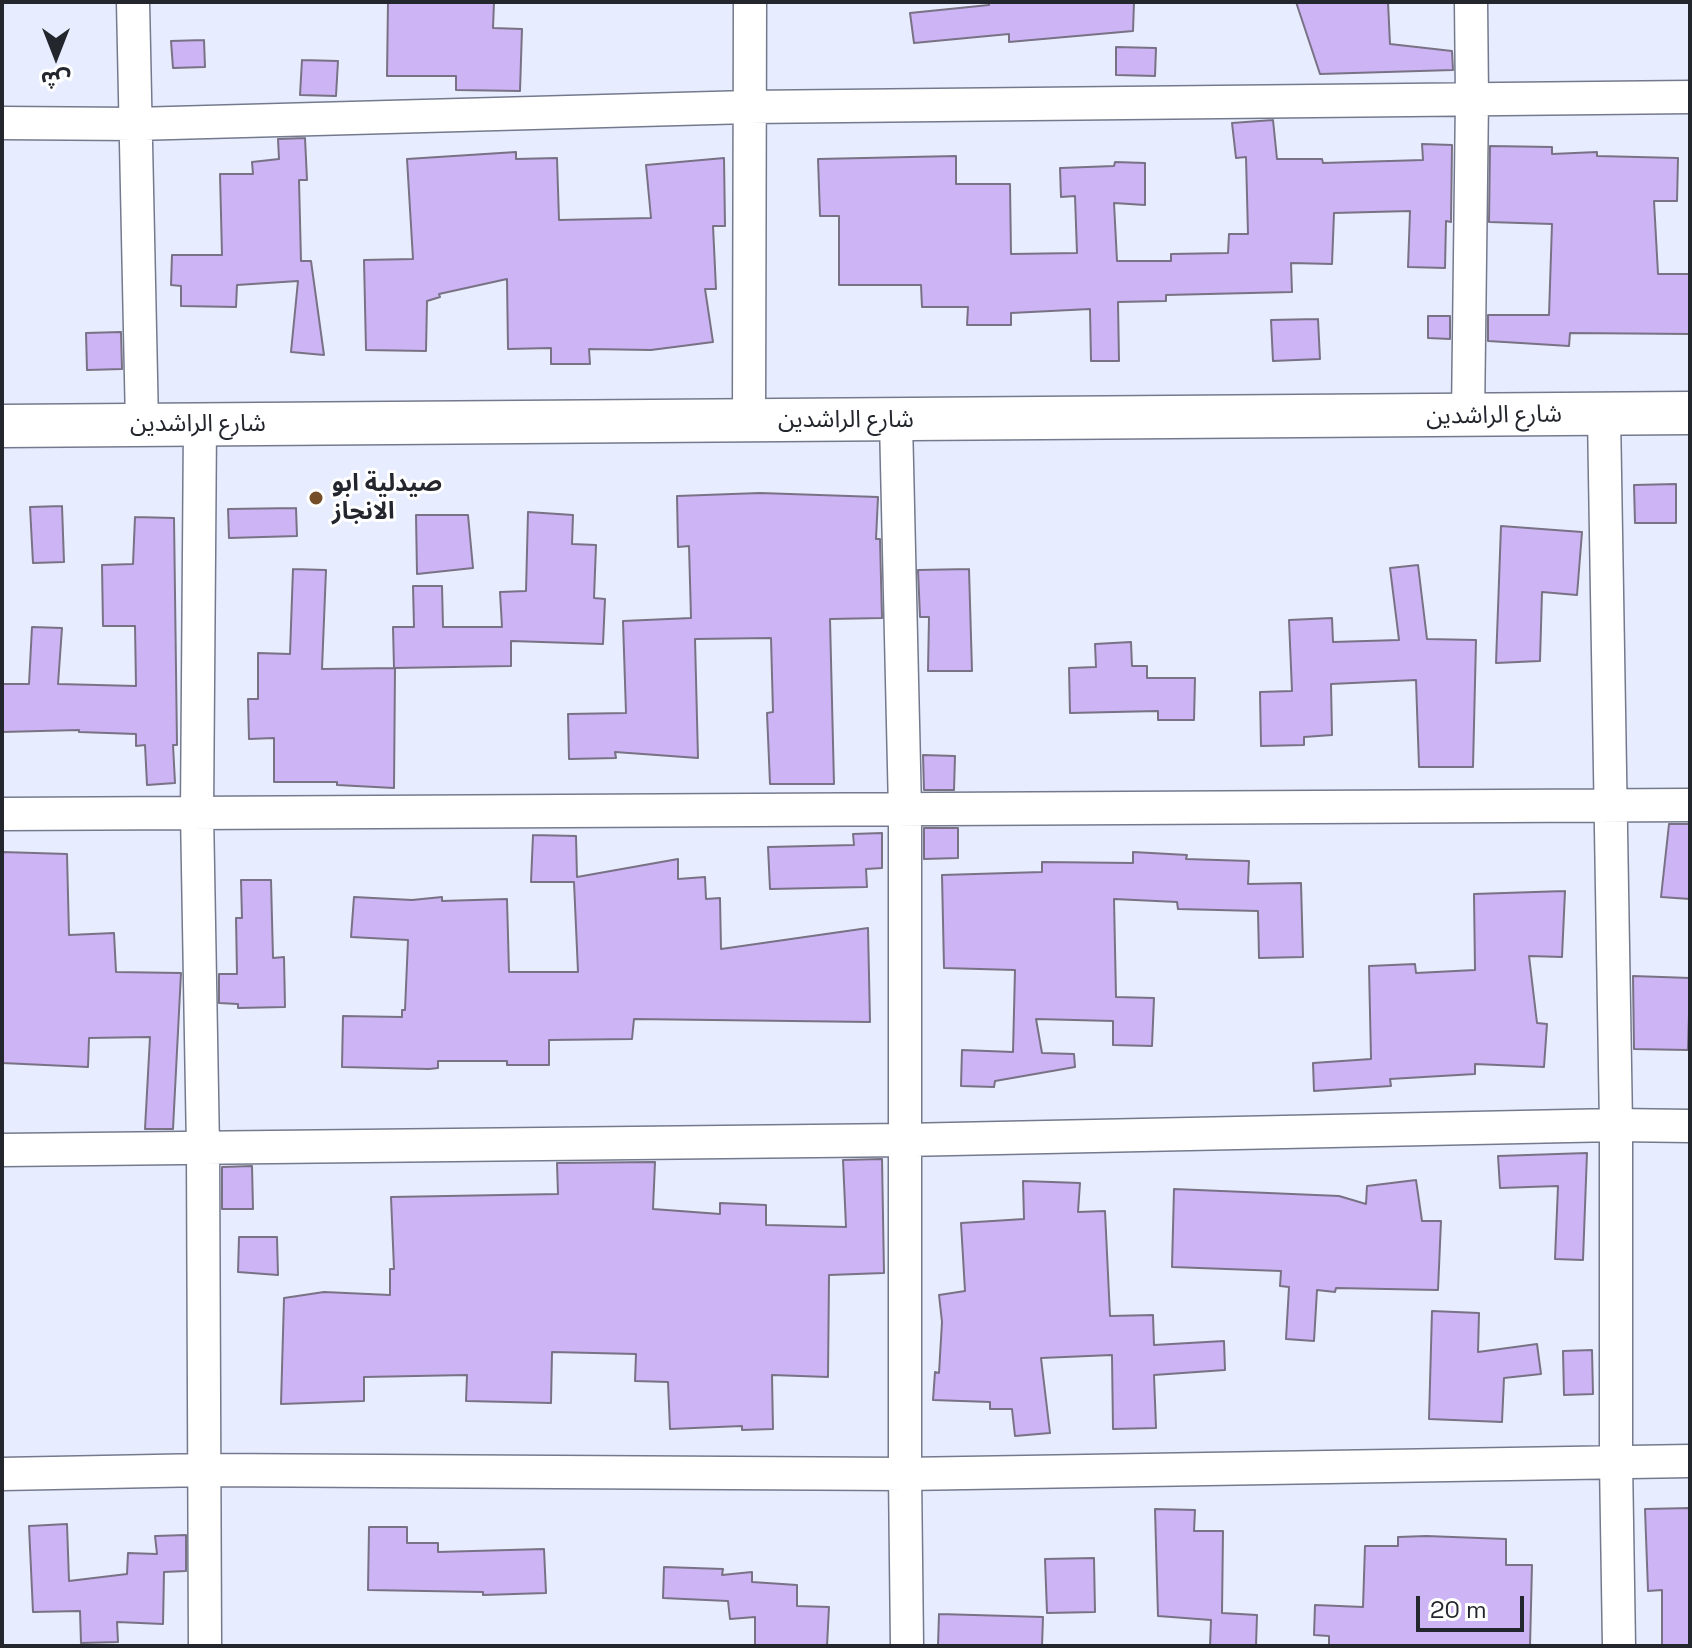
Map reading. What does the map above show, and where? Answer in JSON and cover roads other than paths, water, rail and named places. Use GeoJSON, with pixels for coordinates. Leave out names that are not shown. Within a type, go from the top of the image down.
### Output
{"type":"FeatureCollection","features":[{"type":"Feature","properties":{"kind":"street"},"geometry":{"type":"LineString","coordinates":[[133,2],[142,424]]}},
{"type":"Feature","properties":{"kind":"street"},"geometry":{"type":"LineString","coordinates":[[749,419],[750,2]]}},
{"type":"Feature","properties":{"kind":"street"},"geometry":{"type":"LineString","coordinates":[[1468,417],[1471,2]]}},
{"type":"Feature","properties":{"kind":"street"},"geometry":{"type":"LineString","coordinates":[[2,123],[135,124],[749,107],[1690,97]]}},
{"type":"Feature","properties":{"kind":"street","name":"شارع الراشدين"},"geometry":{"type":"LineString","coordinates":[[2,426],[1690,413]]}},
{"type":"Feature","properties":{"kind":"street"},"geometry":{"type":"LineString","coordinates":[[1604,415],[1616,1125],[1619,1646]]}},
{"type":"Feature","properties":{"kind":"street"},"geometry":{"type":"LineString","coordinates":[[896,421],[905,810],[907,1646]]}},
{"type":"Feature","properties":{"kind":"street"},"geometry":{"type":"LineString","coordinates":[[200,424],[197,812],[203,1149],[205,1646]]}},
{"type":"Feature","properties":{"kind":"street"},"geometry":{"type":"LineString","coordinates":[[2,814],[1690,805]]}},
{"type":"Feature","properties":{"kind":"street"},"geometry":{"type":"LineString","coordinates":[[2,1150],[904,1140],[1690,1126]]}},
{"type":"Feature","properties":{"kind":"street"},"geometry":{"type":"LineString","coordinates":[[2,1474],[206,1470],[905,1474],[1690,1461]]}},
{"type":"Feature","properties":{"kind":"place","name":"صيدلية ابو الانجاز"},"geometry":{"type":"Point","coordinates":[316,498]}}]}
